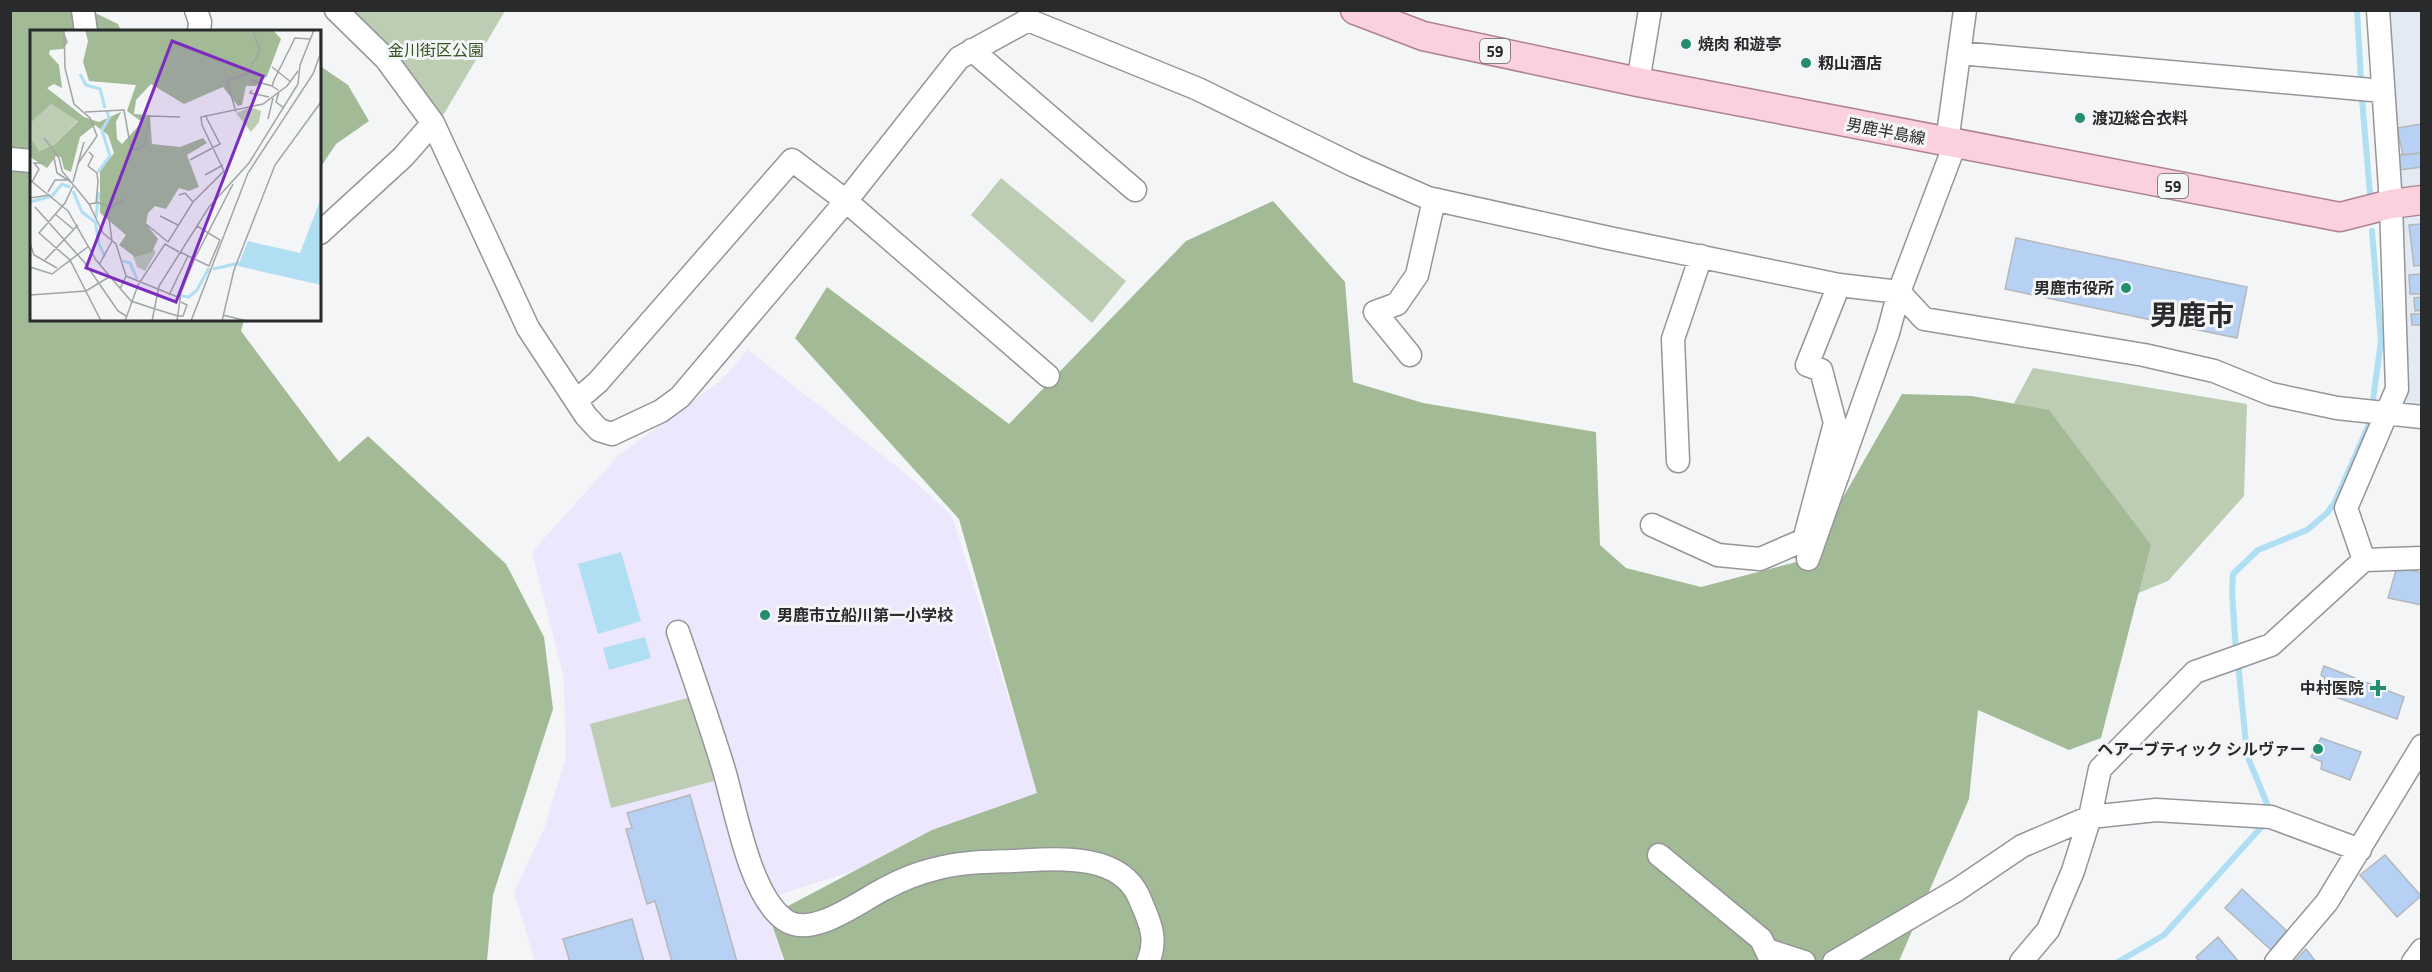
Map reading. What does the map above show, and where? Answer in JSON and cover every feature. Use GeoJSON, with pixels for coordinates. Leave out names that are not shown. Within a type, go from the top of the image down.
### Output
{"type":"FeatureCollection","features":[{"type":"Feature","properties":{"kind":"main road","name":"男鹿半島線"},"geometry":{"type":"LineString","coordinates":[[1354,10],[1423,36],[1638,82],[2340,218],[2391,204],[2421,200]]}},
{"type":"Feature","properties":{"kind":"street"},"geometry":{"type":"LineString","coordinates":[[83,10],[86,30]]}},
{"type":"Feature","properties":{"kind":"street"},"geometry":{"type":"LineString","coordinates":[[196,10],[200,30]]}},
{"type":"Feature","properties":{"kind":"street"},"geometry":{"type":"LineString","coordinates":[[336,10],[386,59],[433,123],[528,328],[576,401],[599,430],[612,434],[661,411],[687,388],[846,201],[959,58],[1028,20],[1198,89],[1355,166],[1434,200],[1839,285],[1899,292],[1924,319],[2144,355],[2214,371],[2271,394],[2337,408],[2404,416]]}},
{"type":"Feature","properties":{"kind":"street"},"geometry":{"type":"LineString","coordinates":[[1638,82],[1650,10]]}},
{"type":"Feature","properties":{"kind":"street"},"geometry":{"type":"LineString","coordinates":[[1808,559],[1888,333],[1899,292],[1951,143],[1965,10]]}},
{"type":"Feature","properties":{"kind":"street"},"geometry":{"type":"LineString","coordinates":[[2364,560],[2346,508],[2404,416],[2397,389],[2391,204],[2378,10]]}},
{"type":"Feature","properties":{"kind":"street"},"geometry":{"type":"LineString","coordinates":[[972,51],[1135,190]]}},
{"type":"Feature","properties":{"kind":"street"},"geometry":{"type":"LineString","coordinates":[[1959,53],[2383,91]]}},
{"type":"Feature","properties":{"kind":"street"},"geometry":{"type":"LineString","coordinates":[[321,232],[403,157],[433,123]]}},
{"type":"Feature","properties":{"kind":"street"},"geometry":{"type":"LineString","coordinates":[[10,159],[30,161]]}},
{"type":"Feature","properties":{"kind":"street"},"geometry":{"type":"LineString","coordinates":[[576,401],[598,382],[792,160],[846,201],[1048,376]]}},
{"type":"Feature","properties":{"kind":"street"},"geometry":{"type":"LineString","coordinates":[[1410,355],[1375,312],[1397,304],[1417,275],[1434,200]]}},
{"type":"Feature","properties":{"kind":"street"},"geometry":{"type":"LineString","coordinates":[[1678,461],[1673,339],[1701,256]]}},
{"type":"Feature","properties":{"kind":"street"},"geometry":{"type":"LineString","coordinates":[[1652,525],[1718,555],[1760,559],[1804,540],[1835,423],[1821,370],[1807,365],[1839,285]]}},
{"type":"Feature","properties":{"kind":"street"},"geometry":{"type":"LineString","coordinates":[[2021,962],[2048,930],[2073,871],[2090,818],[2100,769],[2194,672],[2271,645],[2364,560],[2421,558]]}},
{"type":"Feature","properties":{"kind":"street"},"geometry":{"type":"LineString","coordinates":[[678,632],[724,770],[760,889],[785,920],[797,926],[815,924],[832,918],[886,887],[933,869],[964,863],[1072,858],[1096,864],[1125,877],[1136,890],[1153,930],[1148,962]]}},
{"type":"Feature","properties":{"kind":"street"},"geometry":{"type":"LineString","coordinates":[[2276,962],[2327,902],[2421,746]]}},
{"type":"Feature","properties":{"kind":"street"},"geometry":{"type":"LineString","coordinates":[[1834,962],[1957,890],[2022,846],[2090,818],[2156,810],[2271,817],[2360,850]]}},
{"type":"Feature","properties":{"kind":"street"},"geometry":{"type":"LineString","coordinates":[[1659,855],[1761,939],[1769,956],[1804,962]]}},
{"type":"Feature","properties":{"kind":"street"},"geometry":{"type":"LineString","coordinates":[[2413,962],[2421,950]]}},
{"type":"Feature","properties":{"kind":"shaded area"},"geometry":{"type":"Polygon","coordinates":[[[2378,11],[2421,11],[2421,418],[2405,416],[2378,11]]]}},
{"type":"Feature","properties":{"kind":"shaded area","name":"男鹿市立船川第一小学校"},"geometry":{"type":"Polygon","coordinates":[[[748,350],[910,477],[952,516],[1043,809],[763,900],[784,961],[535,961],[514,892],[544,829],[566,757],[564,678],[532,552],[618,456],[720,381],[748,350]]]}},
{"type":"Feature","properties":{"kind":"green space"},"geometry":{"type":"Polygon","coordinates":[[[10,11],[91,11],[118,24],[121,30],[30,30],[30,321],[244,321],[241,331],[339,462],[368,436],[506,564],[544,637],[553,709],[493,895],[487,961],[11,961],[10,11]]]}},
{"type":"Feature","properties":{"kind":"green space","name":"金川街区公園"},"geometry":{"type":"Polygon","coordinates":[[[348,11],[505,11],[442,117],[348,11]]]}},
{"type":"Feature","properties":{"kind":"green space"},"geometry":{"type":"Polygon","coordinates":[[[321,67],[348,85],[369,121],[336,144],[321,166],[321,67]]]}},
{"type":"Feature","properties":{"kind":"green space"},"geometry":{"type":"Polygon","coordinates":[[[1001,178],[1126,281],[1092,323],[971,215],[1001,178]]]}},
{"type":"Feature","properties":{"kind":"green space"},"geometry":{"type":"Polygon","coordinates":[[[1273,201],[1345,282],[1353,382],[1423,403],[1596,432],[1600,545],[1626,568],[1701,587],[1808,559],[1902,394],[1972,396],[2049,410],[2151,545],[2101,738],[2069,750],[1978,710],[1969,799],[1899,961],[785,962],[769,916],[932,830],[1037,793],[959,519],[795,338],[827,287],[1009,424],[1186,241],[1273,201]]]}},
{"type":"Feature","properties":{"kind":"green space"},"geometry":{"type":"Polygon","coordinates":[[[2033,368],[2247,404],[2244,496],[2168,581],[2104,607],[1999,431],[2033,368]]]}},
{"type":"Feature","properties":{"kind":"green space"},"geometry":{"type":"Polygon","coordinates":[[[695,696],[718,780],[611,808],[590,724],[695,696]]]}},
{"type":"Feature","properties":{"kind":"water"},"geometry":{"type":"Polygon","coordinates":[[[621,552],[641,621],[598,634],[578,564],[621,552]]]}},
{"type":"Feature","properties":{"kind":"water"},"geometry":{"type":"Polygon","coordinates":[[[645,637],[651,658],[609,670],[603,648],[645,637]]]}},
{"type":"Feature","properties":{"kind":"building"},"geometry":{"type":"Polygon","coordinates":[[[2422,124],[2422,153],[2403,155],[2397,128],[2422,124]]]}},
{"type":"Feature","properties":{"kind":"building"},"geometry":{"type":"Polygon","coordinates":[[[2422,153],[2422,167],[2399,170],[2396,155],[2422,153]]]}},
{"type":"Feature","properties":{"kind":"building"},"geometry":{"type":"Polygon","coordinates":[[[2422,224],[2422,265],[2414,266],[2409,225],[2422,224]]]}},
{"type":"Feature","properties":{"kind":"building","name":"男鹿市役所"},"geometry":{"type":"Polygon","coordinates":[[[2016,238],[2247,287],[2237,338],[2005,289],[2016,238]]]}},
{"type":"Feature","properties":{"kind":"building"},"geometry":{"type":"Polygon","coordinates":[[[2422,274],[2422,294],[2410,294],[2409,275],[2422,274]]]}},
{"type":"Feature","properties":{"kind":"building"},"geometry":{"type":"Polygon","coordinates":[[[2422,297],[2422,310],[2415,311],[2414,298],[2422,297]]]}},
{"type":"Feature","properties":{"kind":"building"},"geometry":{"type":"Polygon","coordinates":[[[2411,314],[2422,314],[2422,325],[2412,325],[2411,314]]]}},
{"type":"Feature","properties":{"kind":"building"},"geometry":{"type":"Polygon","coordinates":[[[2397,567],[2422,573],[2422,605],[2388,598],[2397,567]]]}},
{"type":"Feature","properties":{"kind":"building"},"geometry":{"type":"Polygon","coordinates":[[[2324,666],[2404,697],[2397,719],[2319,691],[2325,678],[2321,675],[2324,666]]]}},
{"type":"Feature","properties":{"kind":"building"},"geometry":{"type":"Polygon","coordinates":[[[2321,738],[2361,752],[2350,780],[2321,769],[2322,762],[2311,757],[2321,738]]]}},
{"type":"Feature","properties":{"kind":"building"},"geometry":{"type":"Polygon","coordinates":[[[690,795],[737,962],[672,962],[655,901],[647,904],[626,829],[632,828],[627,813],[690,795]]]}},
{"type":"Feature","properties":{"kind":"building"},"geometry":{"type":"Polygon","coordinates":[[[2385,855],[2421,896],[2397,917],[2360,875],[2385,855]]]}},
{"type":"Feature","properties":{"kind":"building"},"geometry":{"type":"Polygon","coordinates":[[[2242,889],[2287,931],[2271,950],[2225,908],[2242,889]]]}},
{"type":"Feature","properties":{"kind":"building"},"geometry":{"type":"Polygon","coordinates":[[[632,919],[644,962],[570,962],[563,939],[632,919]]]}},
{"type":"Feature","properties":{"kind":"building"},"geometry":{"type":"Polygon","coordinates":[[[2218,937],[2239,962],[2200,962],[2196,957],[2218,937]]]}},
{"type":"Feature","properties":{"kind":"building"},"geometry":{"type":"Polygon","coordinates":[[[2306,949],[2316,962],[2294,962],[2306,949]]]}},
{"type":"Feature","properties":{"kind":"waterway"},"geometry":{"type":"LineString","coordinates":[[2357,10],[2361,81]]}},
{"type":"Feature","properties":{"kind":"waterway"},"geometry":{"type":"LineString","coordinates":[[2362,99],[2370,194]]}},
{"type":"Feature","properties":{"kind":"waterway"},"geometry":{"type":"LineString","coordinates":[[2372,231],[2381,341],[2373,400]]}},
{"type":"Feature","properties":{"kind":"waterway"},"geometry":{"type":"LineString","coordinates":[[2236,652],[2233,574],[2258,550],[2307,530],[2327,513],[2335,502],[2371,420]]}},
{"type":"Feature","properties":{"kind":"waterway"},"geometry":{"type":"LineString","coordinates":[[2238,662],[2247,755],[2270,811]]}},
{"type":"Feature","properties":{"kind":"waterway"},"geometry":{"type":"LineString","coordinates":[[2118,962],[2164,935],[2265,823]]}},
{"type":"Feature","properties":{"kind":"place","name":"焼肉 和遊亭"},"geometry":{"type":"Point","coordinates":[1686,44]}},
{"type":"Feature","properties":{"kind":"place","name":"籾山酒店"},"geometry":{"type":"Point","coordinates":[1806,63]}},
{"type":"Feature","properties":{"kind":"place","name":"渡辺総合衣料"},"geometry":{"type":"Point","coordinates":[2080,118]}},
{"type":"Feature","properties":{"kind":"place","name":"男鹿市役所"},"geometry":{"type":"Point","coordinates":[2126,288]}},
{"type":"Feature","properties":{"kind":"place","name":"男鹿市立船川第一小学校"},"geometry":{"type":"Point","coordinates":[765,615]}},
{"type":"Feature","properties":{"kind":"place","name":"中村医院"},"geometry":{"type":"Point","coordinates":[2378,688]}},
{"type":"Feature","properties":{"kind":"place","name":"ヘアーブティック シルヴァー"},"geometry":{"type":"Point","coordinates":[2318,749]}},
{"type":"Feature","properties":{"kind":"district","name":"男鹿市"},"geometry":{"type":"Point","coordinates":[2192,314]}}]}
